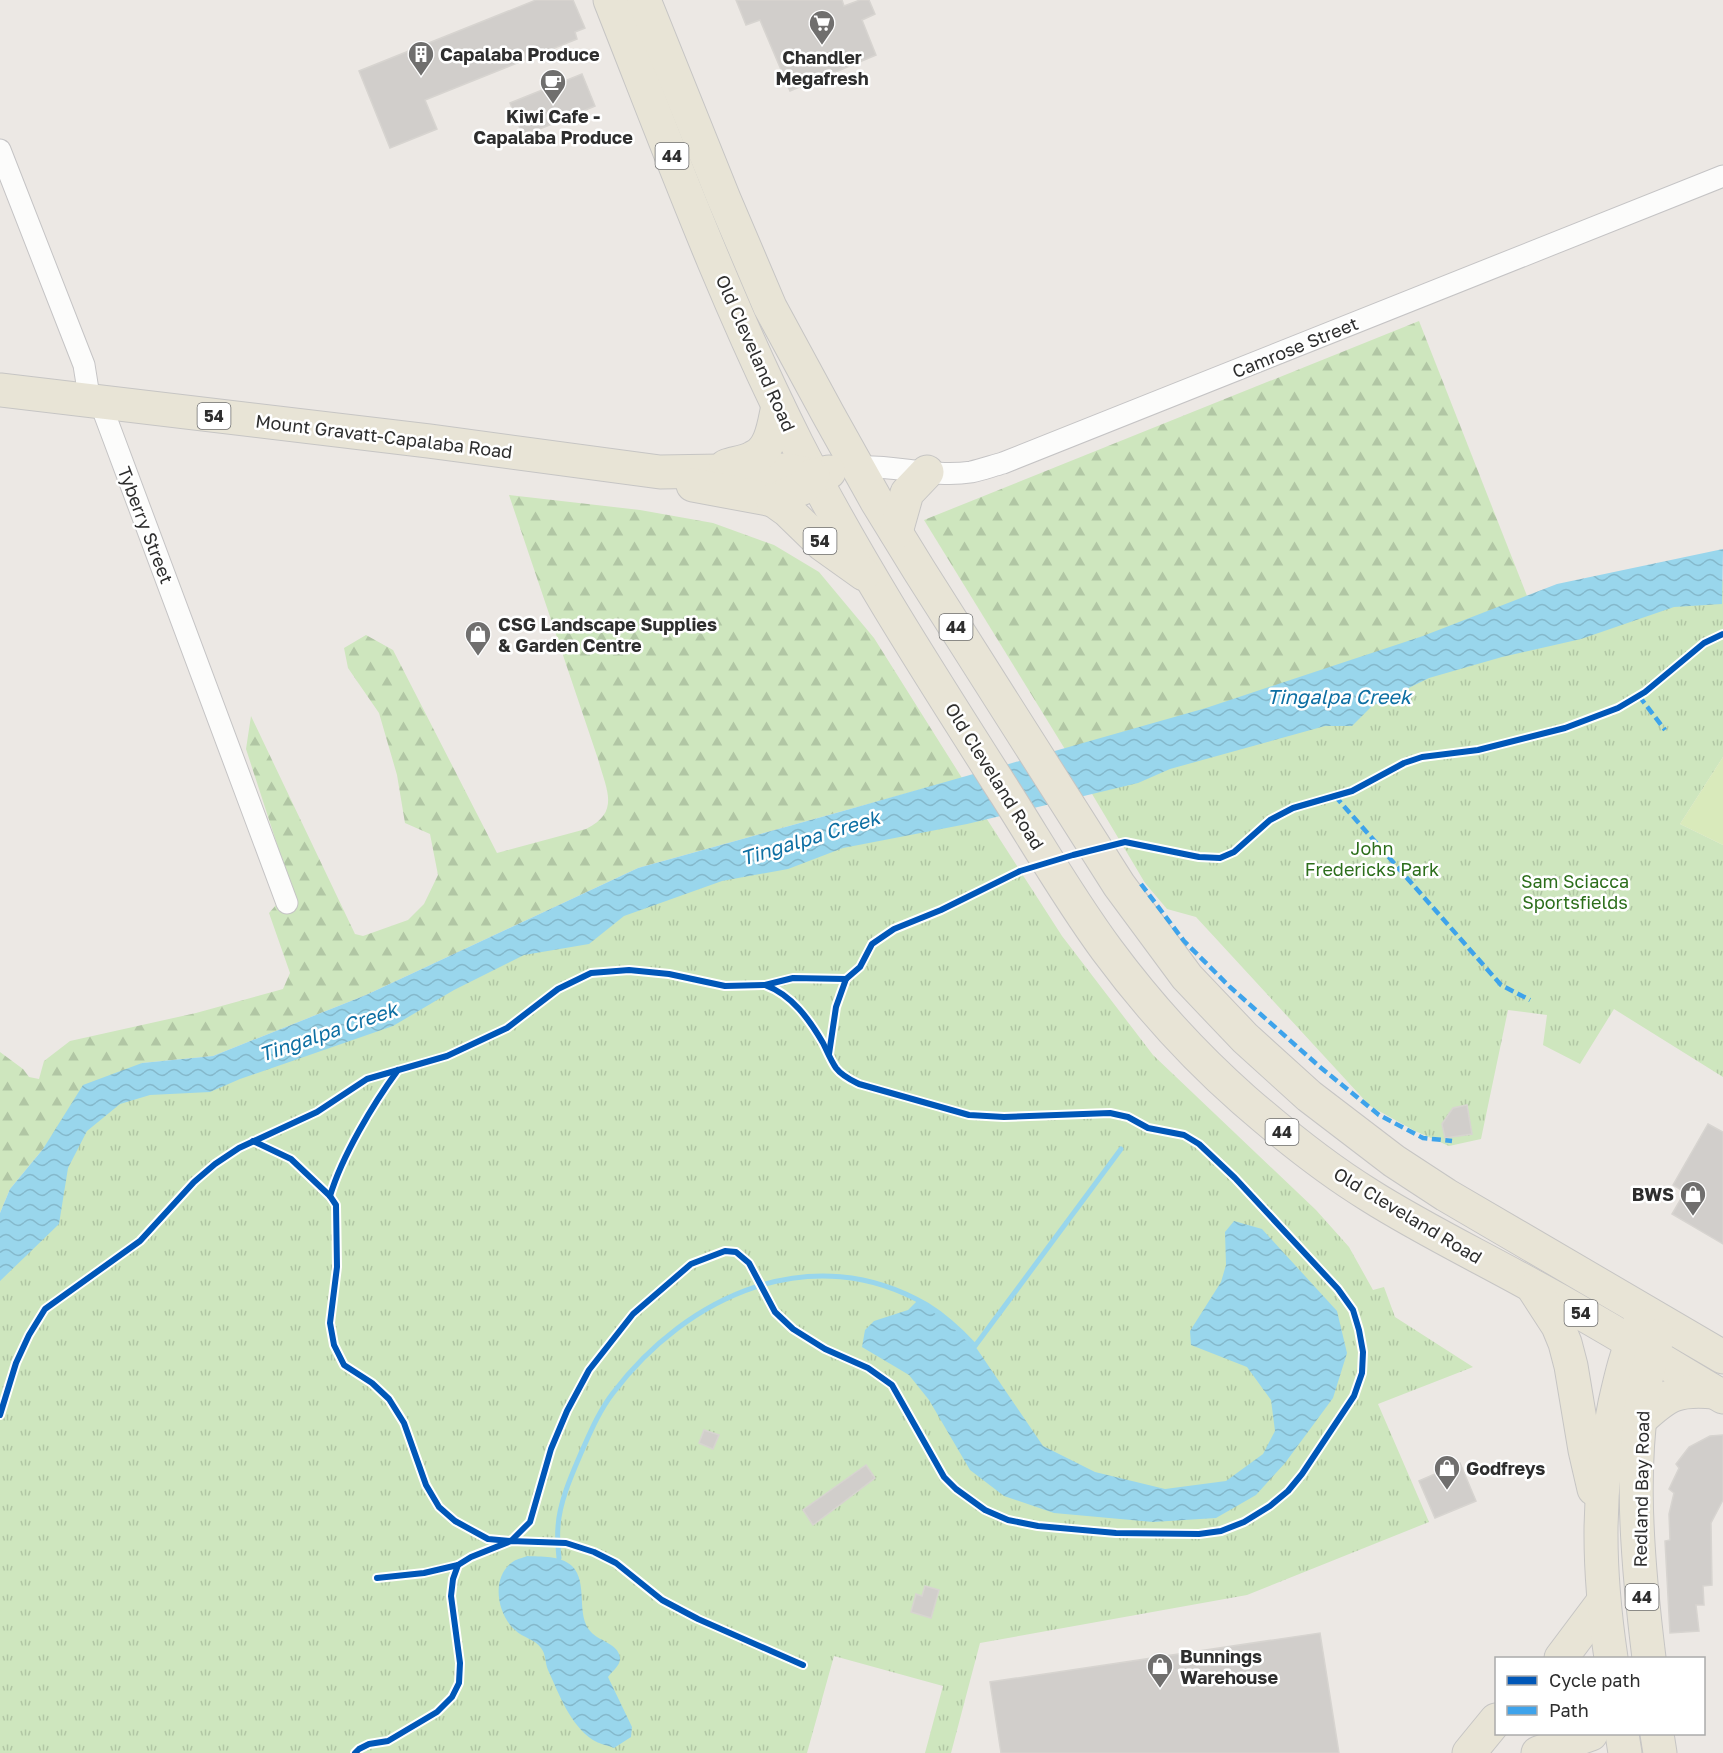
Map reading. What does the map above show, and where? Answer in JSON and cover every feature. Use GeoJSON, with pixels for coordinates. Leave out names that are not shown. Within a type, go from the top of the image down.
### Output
{"type":"FeatureCollection","features":[{"type":"Feature","properties":{"kind":"main road","name":"Old Cleveland Road"},"geometry":{"type":"LineString","coordinates":[[610,0],[709,247],[778,406],[813,476],[871,578],[967,733],[1085,917],[1130,981],[1173,1031],[1210,1069],[1281,1131],[1332,1171],[1429,1231],[1531,1285],[1718,1394]]}},
{"type":"Feature","properties":{"kind":"main road","name":"Old Cleveland Road"},"geometry":{"type":"LineString","coordinates":[[644,0],[770,307],[858,467],[896,532],[1119,885],[1187,977],[1212,1005],[1310,1096],[1415,1177],[1723,1357]]}},
{"type":"Feature","properties":{"kind":"main road","name":"Mount Gravatt-Capalaba Road"},"geometry":{"type":"LineString","coordinates":[[0,390],[660,472],[787,470],[813,476],[858,467]]}},
{"type":"Feature","properties":{"kind":"main road"},"geometry":{"type":"LineString","coordinates":[[710,471],[756,457],[770,440],[778,406]]}},
{"type":"Feature","properties":{"kind":"main road","name":"Mount Gravatt-Capalaba Road"},"geometry":{"type":"LineString","coordinates":[[660,472],[683,483],[773,500],[802,488],[813,476]]}},
{"type":"Feature","properties":{"kind":"main road"},"geometry":{"type":"LineString","coordinates":[[896,532],[904,498],[927,472]]}},
{"type":"Feature","properties":{"kind":"main road","name":"54"},"geometry":{"type":"LineString","coordinates":[[773,500],[788,510],[822,544],[871,578]]}},
{"type":"Feature","properties":{"kind":"main road","name":"44"},"geometry":{"type":"LineString","coordinates":[[1531,1285],[1558,1326],[1565,1342],[1585,1450],[1600,1514]]}},
{"type":"Feature","properties":{"kind":"main road","name":"Redland Bay Road"},"geometry":{"type":"LineString","coordinates":[[1611,1657],[1603,1602],[1600,1514],[1607,1442],[1621,1374],[1641,1348],[1654,1317]]}},
{"type":"Feature","properties":{"kind":"main road","name":"Redland Bay Road"},"geometry":{"type":"LineString","coordinates":[[1641,1348],[1644,1390],[1638,1467],[1638,1535],[1639,1572],[1649,1657]]}},
{"type":"Feature","properties":{"kind":"main road"},"geometry":{"type":"LineString","coordinates":[[1641,1419],[1669,1396],[1695,1390],[1718,1394]]}},
{"type":"Feature","properties":{"kind":"main road"},"geometry":{"type":"LineString","coordinates":[[1562,1657],[1603,1602]]}},
{"type":"Feature","properties":{"kind":"main road"},"geometry":{"type":"LineString","coordinates":[[1468,1753],[1495,1722]]}},
{"type":"Feature","properties":{"kind":"main road"},"geometry":{"type":"LineString","coordinates":[[1474,1753],[1498,1735]]}},
{"type":"Feature","properties":{"kind":"main road"},"geometry":{"type":"LineString","coordinates":[[1538,1753],[1588,1735]]}},
{"type":"Feature","properties":{"kind":"main road"},"geometry":{"type":"LineString","coordinates":[[1622,1735],[1625,1753]]}},
{"type":"Feature","properties":{"kind":"main road"},"geometry":{"type":"LineString","coordinates":[[1657,1735],[1660,1753]]}},
{"type":"Feature","properties":{"kind":"street","name":"Tyberry Street"},"geometry":{"type":"LineString","coordinates":[[0,150],[84,364],[88,390],[100,402],[287,903]]}},
{"type":"Feature","properties":{"kind":"street","name":"Camrose Street"},"geometry":{"type":"LineString","coordinates":[[858,467],[881,466],[927,472],[971,472],[1003,463],[1723,176]]}},
{"type":"Feature","properties":{"kind":"green space"},"geometry":{"type":"Polygon","coordinates":[[[1419,321],[1540,629],[1079,772],[924,520],[1419,321]]]}},
{"type":"Feature","properties":{"kind":"green space"},"geometry":{"type":"Polygon","coordinates":[[[509,495],[640,510],[713,523],[774,545],[819,572],[874,638],[962,778],[638,868],[366,995],[213,1056],[142,1063],[43,1149],[10,1189],[0,1213],[0,1052],[23,1069],[29,1077],[39,1079],[44,1061],[70,1041],[196,1013],[283,989],[290,973],[269,913],[290,889],[246,749],[251,716],[355,934],[363,936],[408,920],[424,904],[438,875],[430,834],[405,823],[397,775],[379,713],[348,668],[344,648],[366,635],[393,650],[497,853],[586,829],[604,815],[608,799],[598,759],[509,495]]]}},
{"type":"Feature","properties":{"kind":"green space","name":"Sam Sciacca Sportsfields"},"geometry":{"type":"Polygon","coordinates":[[[1723,581],[1723,757],[1680,824],[1723,845],[1723,1077],[1614,1009],[1580,1064],[1543,1045],[1547,1015],[1508,1010],[1481,1139],[1449,1146],[1415,1131],[1370,1106],[1196,917],[1167,909],[1145,883],[1079,772],[1723,581]]]}},
{"type":"Feature","properties":{"kind":"green space"},"geometry":{"type":"Polygon","coordinates":[[[1723,757],[1723,845],[1680,824],[1723,757]]]}},
{"type":"Feature","properties":{"kind":"green space"},"geometry":{"type":"Polygon","coordinates":[[[972,796],[1062,936],[1153,1055],[1316,1210],[1349,1247],[1373,1290],[1384,1287],[1395,1317],[1473,1367],[1378,1404],[1429,1522],[1247,1595],[980,1643],[951,1753],[925,1753],[943,1686],[834,1656],[807,1753],[0,1753],[0,1258],[100,1100],[201,1078],[561,918],[972,796]]]}},
{"type":"Feature","properties":{"kind":"water","name":"Tingalpa Creek"},"geometry":{"type":"Polygon","coordinates":[[[1723,549],[1722,604],[1674,607],[1581,639],[1502,657],[1429,678],[1372,706],[1352,726],[1325,726],[1170,769],[1138,783],[967,824],[843,848],[788,869],[722,881],[624,916],[589,944],[524,955],[454,990],[393,1026],[240,1079],[210,1092],[150,1095],[120,1104],[87,1131],[68,1168],[59,1224],[0,1281],[0,1213],[10,1189],[43,1149],[83,1085],[142,1063],[213,1056],[366,995],[638,868],[1206,708],[1423,636],[1557,584],[1723,549]]]}},
{"type":"Feature","properties":{"kind":"water"},"geometry":{"type":"Polygon","coordinates":[[[1234,1221],[1262,1229],[1337,1311],[1347,1353],[1333,1398],[1285,1463],[1256,1495],[1216,1518],[1153,1522],[1054,1513],[1004,1496],[970,1470],[929,1400],[909,1375],[862,1347],[865,1330],[874,1321],[908,1310],[918,1300],[957,1327],[975,1346],[1043,1446],[1095,1472],[1165,1489],[1226,1481],[1263,1454],[1275,1431],[1271,1400],[1247,1367],[1191,1345],[1190,1331],[1221,1282],[1226,1265],[1225,1232],[1234,1221]]]}},
{"type":"Feature","properties":{"kind":"water"},"geometry":{"type":"Polygon","coordinates":[[[527,1556],[556,1558],[572,1566],[580,1581],[586,1625],[594,1635],[614,1647],[619,1654],[619,1664],[608,1677],[632,1727],[631,1737],[614,1748],[593,1740],[578,1726],[556,1689],[543,1650],[515,1630],[504,1615],[499,1595],[502,1576],[506,1568],[514,1561],[527,1556]]]}},
{"type":"Feature","properties":{"kind":"building","name":"Capalaba Produce"},"geometry":{"type":"Polygon","coordinates":[[[536,0],[573,0],[585,28],[575,32],[577,39],[425,100],[437,129],[390,148],[359,71],[536,0]]]}},
{"type":"Feature","properties":{"kind":"building","name":"Chandler Megafresh"},"geometry":{"type":"Polygon","coordinates":[[[736,0],[842,0],[844,6],[860,0],[869,0],[875,14],[862,20],[876,55],[790,91],[760,20],[746,25],[736,0]]]}},
{"type":"Feature","properties":{"kind":"building","name":"Kiwi Cafe - Capalaba Produce"},"geometry":{"type":"Polygon","coordinates":[[[582,74],[595,106],[523,136],[510,103],[582,74]]]}},
{"type":"Feature","properties":{"kind":"building"},"geometry":{"type":"Polygon","coordinates":[[[1467,1105],[1472,1134],[1445,1138],[1442,1124],[1453,1108],[1467,1105]]]}},
{"type":"Feature","properties":{"kind":"building"},"geometry":{"type":"Polygon","coordinates":[[[1708,1124],[1723,1132],[1723,1244],[1672,1214],[1685,1192],[1673,1185],[1708,1124]]]}},
{"type":"Feature","properties":{"kind":"building"},"geometry":{"type":"Polygon","coordinates":[[[704,1430],[719,1435],[713,1449],[699,1443],[704,1430]]]}},
{"type":"Feature","properties":{"kind":"building"},"geometry":{"type":"Polygon","coordinates":[[[1723,1435],[1723,1500],[1711,1523],[1712,1585],[1703,1586],[1704,1605],[1696,1605],[1699,1631],[1670,1633],[1665,1541],[1670,1540],[1669,1514],[1674,1493],[1669,1489],[1679,1468],[1676,1464],[1689,1447],[1710,1436],[1723,1435]]]}},
{"type":"Feature","properties":{"kind":"building","name":"Godfreys"},"geometry":{"type":"Polygon","coordinates":[[[1460,1463],[1476,1501],[1435,1518],[1419,1481],[1460,1463]]]}},
{"type":"Feature","properties":{"kind":"building"},"geometry":{"type":"Polygon","coordinates":[[[866,1465],[875,1478],[813,1525],[803,1510],[866,1465]]]}},
{"type":"Feature","properties":{"kind":"building"},"geometry":{"type":"Polygon","coordinates":[[[925,1586],[939,1590],[931,1618],[911,1612],[916,1594],[922,1596],[925,1586]]]}},
{"type":"Feature","properties":{"kind":"building","name":"Bunnings Warehouse"},"geometry":{"type":"Polygon","coordinates":[[[1320,1633],[1339,1753],[1001,1753],[990,1682],[1320,1633]]]}},
{"type":"Feature","properties":{"kind":"waterway"},"geometry":{"type":"LineString","coordinates":[[559,1558],[558,1531],[563,1499],[595,1422],[613,1393],[643,1358],[677,1328],[715,1304],[755,1287],[797,1278],[840,1277],[884,1286],[927,1305],[975,1346],[1121,1149]]}},
{"type":"Feature","properties":{"kind":"marked path"},"geometry":{"type":"LineString","coordinates":[[1639,696],[1665,730]]}},
{"type":"Feature","properties":{"kind":"marked path"},"geometry":{"type":"LineString","coordinates":[[1335,796],[1501,985],[1530,1000]]}},
{"type":"Feature","properties":{"kind":"marked path"},"geometry":{"type":"LineString","coordinates":[[1141,884],[1184,941],[1230,987],[1320,1067],[1379,1115],[1423,1138],[1452,1141]]}},
{"type":"Feature","properties":{"kind":"cycle path"},"geometry":{"type":"LineString","coordinates":[[0,1415],[16,1363],[45,1309],[140,1241],[194,1182],[215,1164],[239,1148],[317,1112],[367,1079],[447,1056],[507,1028],[558,989],[591,973],[629,970],[669,974],[725,986],[765,985],[793,978],[846,979],[860,967],[872,944],[894,929],[941,910],[1020,871],[1125,842],[1199,857],[1220,858],[1234,852],[1270,820],[1293,808],[1352,791],[1404,763],[1422,757],[1478,750],[1565,728],[1618,708],[1645,692],[1704,643],[1723,634]]}},
{"type":"Feature","properties":{"kind":"cycle path"},"geometry":{"type":"LineString","coordinates":[[829,1054],[836,1007],[846,979]]}},
{"type":"Feature","properties":{"kind":"cycle path"},"geometry":{"type":"LineString","coordinates":[[253,1141],[291,1159],[330,1196],[336,1205],[337,1267],[330,1323],[334,1345],[344,1365],[372,1383],[389,1399],[404,1423],[426,1485],[439,1507],[455,1521],[488,1539],[511,1541],[530,1522],[551,1449],[567,1411],[589,1370],[633,1314],[691,1264],[725,1251],[736,1252],[749,1263],[775,1312],[793,1329],[825,1349],[868,1368],[892,1385],[944,1477],[956,1489],[985,1510],[1008,1520],[1038,1526],[1116,1533],[1199,1534],[1221,1531],[1244,1522],[1270,1506],[1288,1491],[1354,1396],[1362,1373],[1363,1352],[1353,1310],[1338,1289],[1235,1178],[1199,1144],[1184,1135],[1148,1128],[1128,1117],[1110,1113],[1004,1117],[969,1115],[859,1084],[844,1076],[836,1068],[818,1034],[792,1001],[765,985]]}},
{"type":"Feature","properties":{"kind":"cycle path"},"geometry":{"type":"LineString","coordinates":[[330,1196],[342,1164],[359,1131],[398,1070]]}},
{"type":"Feature","properties":{"kind":"cycle path"},"geometry":{"type":"LineString","coordinates":[[355,1753],[369,1744],[388,1741],[437,1712],[452,1697],[459,1683],[460,1663],[451,1596],[458,1565],[471,1557],[511,1541],[566,1543],[594,1552],[616,1563],[662,1600],[698,1619],[803,1665]]}},
{"type":"Feature","properties":{"kind":"cycle path"},"geometry":{"type":"LineString","coordinates":[[377,1578],[424,1573],[458,1565]]}},
{"type":"Feature","properties":{"kind":"place","name":"Chandler Megafresh"},"geometry":{"type":"Point","coordinates":[822,46]}},
{"type":"Feature","properties":{"kind":"place","name":"Capalaba Produce"},"geometry":{"type":"Point","coordinates":[421,77]}},
{"type":"Feature","properties":{"kind":"place","name":"Kiwi Cafe - Capalaba Produce"},"geometry":{"type":"Point","coordinates":[553,105]}},
{"type":"Feature","properties":{"kind":"place","name":"CSG Landscape Supplies & Garden Centre"},"geometry":{"type":"Point","coordinates":[478,657]}},
{"type":"Feature","properties":{"kind":"place","name":"BWS"},"geometry":{"type":"Point","coordinates":[1693,1217]}},
{"type":"Feature","properties":{"kind":"place","name":"Godfreys"},"geometry":{"type":"Point","coordinates":[1447,1491]}},
{"type":"Feature","properties":{"kind":"place","name":"Bunnings Warehouse"},"geometry":{"type":"Point","coordinates":[1160,1689]}},
{"type":"Feature","properties":{"kind":"park label","name":"John Fredericks Park"},"geometry":{"type":"Point","coordinates":[1372,858]}}]}
